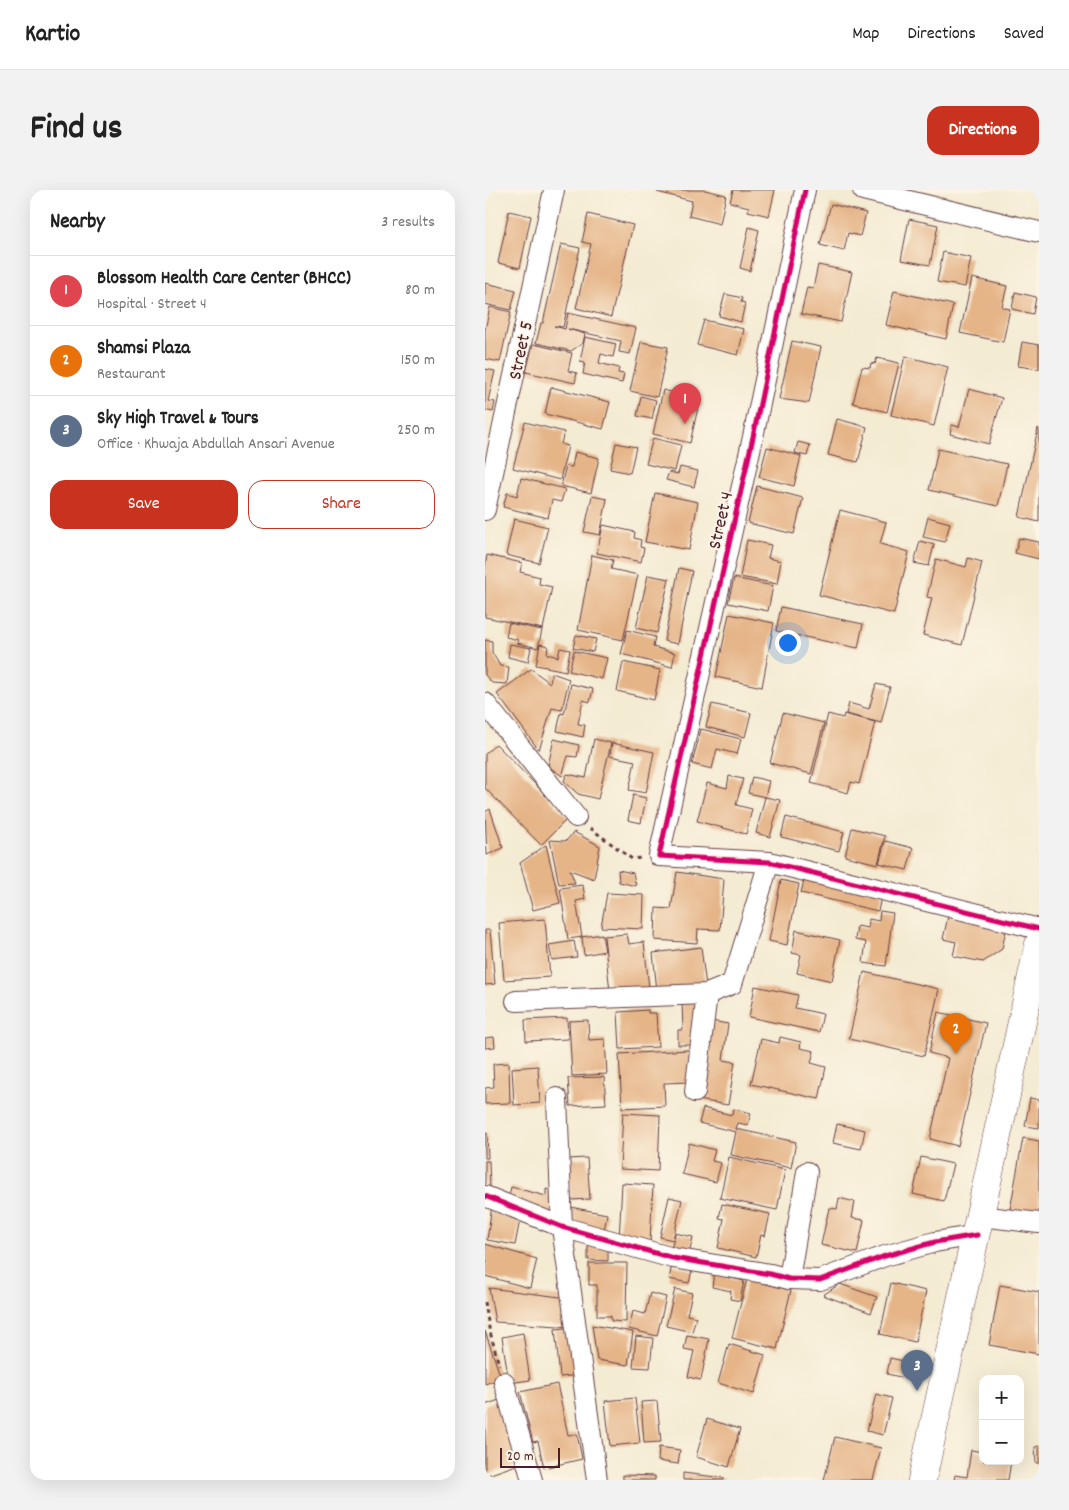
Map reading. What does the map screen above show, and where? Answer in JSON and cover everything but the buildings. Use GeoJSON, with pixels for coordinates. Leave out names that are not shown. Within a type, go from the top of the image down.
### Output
{"type":"FeatureCollection","features":[{"type":"Feature","properties":{"kind":"main road"},"geometry":{"type":"LineString","coordinates":[[922,1480],[1039,944]]}},
{"type":"Feature","properties":{"kind":"street","name":"Street 5"},"geometry":{"type":"LineString","coordinates":[[485,510],[554,190]]}},
{"type":"Feature","properties":{"kind":"street","name":"Street 4"},"geometry":{"type":"LineString","coordinates":[[659,856],[751,446],[805,190]]}},
{"type":"Feature","properties":{"kind":"street"},"geometry":{"type":"LineString","coordinates":[[863,190],[1039,232]]}},
{"type":"Feature","properties":{"kind":"street"},"geometry":{"type":"LineString","coordinates":[[485,703],[576,817]]}},
{"type":"Feature","properties":{"kind":"street"},"geometry":{"type":"LineString","coordinates":[[659,856],[769,862],[1039,930]]}},
{"type":"Feature","properties":{"kind":"street"},"geometry":{"type":"LineString","coordinates":[[516,1001],[707,994],[732,984],[769,862]]}},
{"type":"Feature","properties":{"kind":"street"},"geometry":{"type":"LineString","coordinates":[[695,1092],[707,994]]}},
{"type":"Feature","properties":{"kind":"street"},"geometry":{"type":"LineString","coordinates":[[557,1098],[562,1227],[597,1480]]}},
{"type":"Feature","properties":{"kind":"street"},"geometry":{"type":"LineString","coordinates":[[789,1279],[807,1172]]}},
{"type":"Feature","properties":{"kind":"street"},"geometry":{"type":"LineString","coordinates":[[485,1196],[562,1227],[673,1258],[770,1274],[789,1279],[820,1280],[885,1256],[935,1242],[978,1226],[1039,1223]]}},
{"type":"Feature","properties":{"kind":"street"},"geometry":{"type":"LineString","coordinates":[[504,1382],[527,1479]]}},
{"type":"Feature","properties":{"kind":"path"},"geometry":{"type":"LineString","coordinates":[[576,817],[632,859],[659,856]]}},
{"type":"Feature","properties":{"kind":"path"},"geometry":{"type":"LineString","coordinates":[[485,1302],[489,1328],[504,1382]]}},
{"type":"Feature","properties":{"kind":"cycle path"},"geometry":{"type":"LineString","coordinates":[[805,190],[753,437],[659,856],[769,862],[1039,929]]}},
{"type":"Feature","properties":{"kind":"cycle path"},"geometry":{"type":"LineString","coordinates":[[485,1196],[562,1227],[673,1258],[770,1274],[789,1279],[820,1280],[885,1256],[935,1242],[977,1235]]}},
{"type":"Feature","properties":{"kind":"place","name":"Blossom Health Care Center (BHCC)"},"geometry":{"type":"Point","coordinates":[685,424]}},
{"type":"Feature","properties":{"kind":"place","name":"Shamsi Plaza"},"geometry":{"type":"Point","coordinates":[956,1054]}},
{"type":"Feature","properties":{"kind":"place","name":"Sky High Travel & Tours"},"geometry":{"type":"Point","coordinates":[917,1391]}}]}
